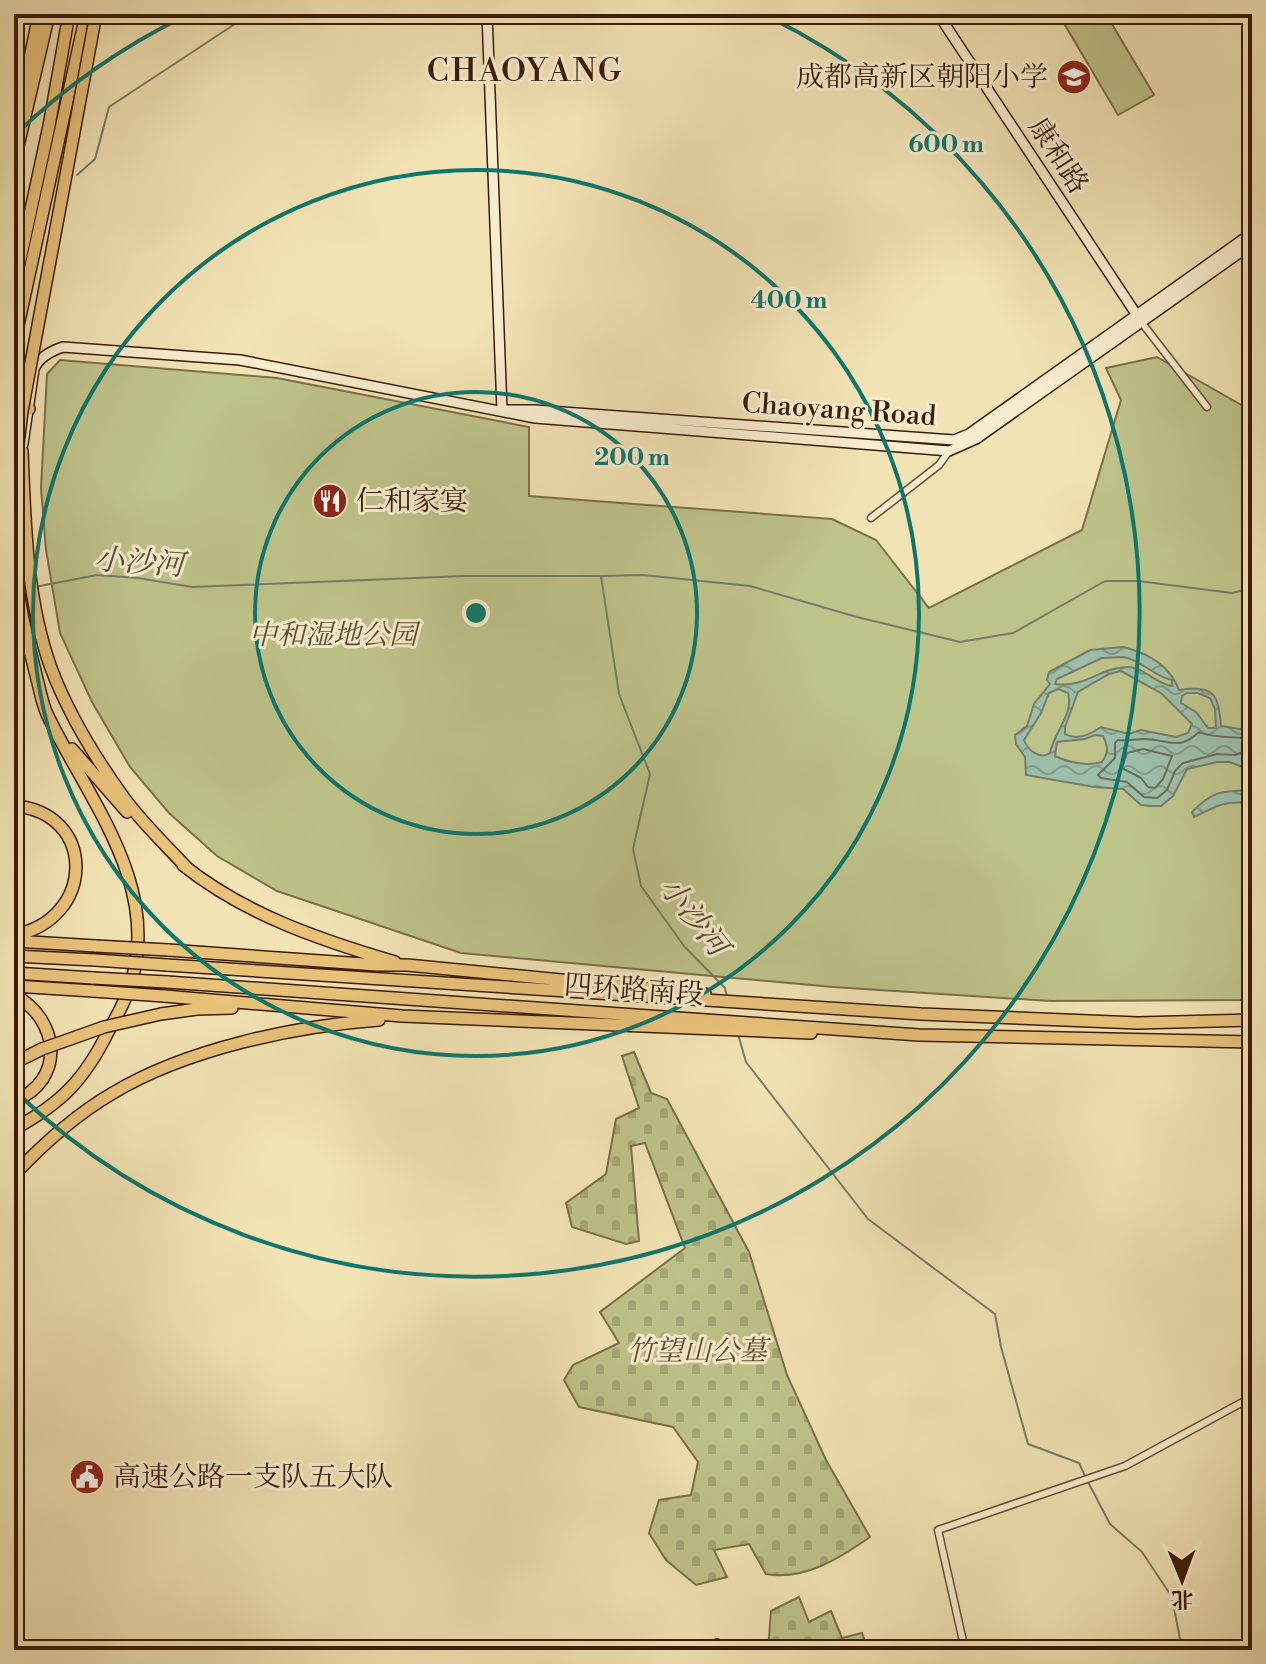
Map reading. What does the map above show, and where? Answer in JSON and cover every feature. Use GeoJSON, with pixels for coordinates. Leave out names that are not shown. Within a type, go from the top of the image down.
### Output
{"type":"FeatureCollection","features":[{"type":"Feature","properties":{"kind":"highway"},"geometry":{"type":"LineString","coordinates":[[14,288],[49,126],[69,14]]}},
{"type":"Feature","properties":{"kind":"highway"},"geometry":{"type":"LineString","coordinates":[[14,344],[86,14]]}},
{"type":"Feature","properties":{"kind":"highway"},"geometry":{"type":"LineString","coordinates":[[14,479],[22,411],[96,14]]}},
{"type":"Feature","properties":{"kind":"highway"},"geometry":{"type":"LineString","coordinates":[[14,95],[42,15]]}},
{"type":"Feature","properties":{"kind":"highway"},"geometry":{"type":"LineString","coordinates":[[14,135],[42,15]]}},
{"type":"Feature","properties":{"kind":"highway"},"geometry":{"type":"LineString","coordinates":[[14,163],[42,15]]}},
{"type":"Feature","properties":{"kind":"highway"},"geometry":{"type":"LineString","coordinates":[[14,383],[29,409]]}},
{"type":"Feature","properties":{"kind":"highway"},"geometry":{"type":"LineString","coordinates":[[22,451],[29,571],[48,657],[71,713],[123,797],[187,868]]}},
{"type":"Feature","properties":{"kind":"highway"},"geometry":{"type":"LineString","coordinates":[[14,565],[22,620],[46,711],[105,820],[130,877],[136,918],[136,959],[130,985],[121,1008],[81,1079],[48,1108],[14,1129]]}},
{"type":"Feature","properties":{"kind":"highway"},"geometry":{"type":"LineString","coordinates":[[56,730],[113,798],[157,843],[187,868],[283,925],[379,962]]}},
{"type":"Feature","properties":{"kind":"highway"},"geometry":{"type":"LineString","coordinates":[[14,806],[30,807],[63,830],[73,848],[77,866],[71,894],[56,917],[40,928],[14,938]]}},
{"type":"Feature","properties":{"kind":"highway"},"geometry":{"type":"LineString","coordinates":[[14,938],[96,946],[379,962],[695,996],[921,1014],[1138,1023],[1252,1020]]}},
{"type":"Feature","properties":{"kind":"highway","name":"四环路南段"},"geometry":{"type":"LineString","coordinates":[[14,956],[695,996]]}},
{"type":"Feature","properties":{"kind":"highway","name":"四环路南段"},"geometry":{"type":"LineString","coordinates":[[14,973],[402,997],[703,1019],[775,1028],[919,1035],[1252,1042]]}},
{"type":"Feature","properties":{"kind":"highway"},"geometry":{"type":"LineString","coordinates":[[14,986],[164,996],[379,1017]]}},
{"type":"Feature","properties":{"kind":"highway"},"geometry":{"type":"LineString","coordinates":[[14,995],[38,1013],[50,1033],[51,1058],[44,1075],[33,1089],[14,1101]]}},
{"type":"Feature","properties":{"kind":"highway"},"geometry":{"type":"LineString","coordinates":[[14,1063],[75,1035],[131,1019],[197,1009],[303,1009]]}},
{"type":"Feature","properties":{"kind":"highway"},"geometry":{"type":"LineString","coordinates":[[14,1175],[44,1143],[114,1092],[202,1055],[288,1031],[402,1016],[775,1028]]}},
{"type":"Feature","properties":{"kind":"main road"},"geometry":{"type":"LineString","coordinates":[[487,14],[502,410]]}},
{"type":"Feature","properties":{"kind":"main road","name":"康和路"},"geometry":{"type":"LineString","coordinates":[[938,14],[1140,320]]}},
{"type":"Feature","properties":{"kind":"main road","name":"Chaoyang Road"},"geometry":{"type":"LineString","coordinates":[[949,451],[976,439],[1140,320],[1252,233]]}},
{"type":"Feature","properties":{"kind":"main road","name":"Chaoyang Road"},"geometry":{"type":"LineString","coordinates":[[502,410],[954,440],[969,434],[1252,244]]}},
{"type":"Feature","properties":{"kind":"main road"},"geometry":{"type":"LineString","coordinates":[[22,451],[37,362],[63,347],[253,362],[535,418],[949,451]]}},
{"type":"Feature","properties":{"kind":"street"},"geometry":{"type":"LineString","coordinates":[[1140,320],[1207,407]]}},
{"type":"Feature","properties":{"kind":"street","name":"Chaoyang Road"},"geometry":{"type":"LineString","coordinates":[[871,518],[939,465],[949,451]]}},
{"type":"Feature","properties":{"kind":"street"},"geometry":{"type":"LineString","coordinates":[[965,1650],[938,1530],[1125,1466],[1252,1397]]}},
{"type":"Feature","properties":{"kind":"green space"},"geometry":{"type":"Polygon","coordinates":[[[1072,14],[1106,14],[1154,95],[1118,115],[1062,20],[1072,14]]]}},
{"type":"Feature","properties":{"kind":"green space","name":"中和湿地公园"},"geometry":{"type":"Polygon","coordinates":[[[1157,357],[1252,411],[1252,1000],[1051,1001],[833,987],[461,953],[277,891],[217,856],[169,813],[130,767],[92,702],[60,633],[46,550],[41,488],[47,374],[60,360],[277,378],[529,427],[529,496],[832,519],[876,540],[929,608],[1082,530],[1121,400],[1106,368],[1157,357]]]}},
{"type":"Feature","properties":{"kind":"green space","name":"竹望山公墓"},"geometry":{"type":"Polygon","coordinates":[[[634,1052],[651,1093],[667,1099],[749,1252],[787,1375],[826,1460],[870,1537],[834,1560],[808,1571],[766,1574],[749,1544],[714,1550],[727,1577],[696,1585],[666,1560],[649,1533],[659,1500],[691,1495],[698,1462],[673,1427],[579,1407],[564,1380],[573,1365],[619,1343],[600,1312],[685,1248],[645,1143],[631,1146],[639,1241],[626,1244],[572,1227],[566,1203],[606,1174],[616,1119],[639,1108],[622,1056],[634,1052]]]}},
{"type":"Feature","properties":{"kind":"green space"},"geometry":{"type":"Polygon","coordinates":[[[799,1597],[809,1622],[831,1611],[842,1638],[862,1633],[868,1650],[768,1650],[771,1611],[799,1597]]]}},
{"type":"Feature","properties":{"kind":"water"},"geometry":{"type":"Polygon","coordinates":[[[1123,647],[1132,650],[1164,667],[1179,690],[1207,690],[1216,699],[1221,726],[1252,731],[1252,756],[1244,758],[1243,763],[1252,767],[1252,771],[1230,762],[1187,769],[1173,796],[1161,806],[1141,805],[1123,789],[1026,775],[1025,757],[1016,744],[1015,735],[1027,726],[1034,704],[1050,684],[1047,680],[1049,672],[1090,650],[1123,647]],[[1102,658],[1057,679],[1055,684],[1076,683],[1117,668],[1133,667],[1172,686],[1172,680],[1130,659],[1102,658]],[[1121,671],[1109,674],[1078,692],[1065,734],[1079,737],[1101,727],[1129,734],[1141,730],[1176,737],[1188,733],[1192,724],[1161,693],[1121,671]],[[1058,689],[1049,693],[1024,740],[1038,755],[1046,755],[1050,753],[1066,716],[1068,693],[1058,689]],[[1198,693],[1182,696],[1181,703],[1196,712],[1208,728],[1216,728],[1215,709],[1210,698],[1198,693]],[[1103,736],[1057,742],[1055,756],[1073,762],[1102,762],[1107,752],[1103,736]]]}},
{"type":"Feature","properties":{"kind":"water"},"geometry":{"type":"Polygon","coordinates":[[[1252,790],[1252,803],[1221,805],[1194,817],[1192,812],[1213,796],[1252,790]]]}},
{"type":"Feature","properties":{"kind":"waterway"},"geometry":{"type":"LineString","coordinates":[[77,175],[95,159],[109,107],[250,14]]}},
{"type":"Feature","properties":{"kind":"waterway","name":"小沙河"},"geometry":{"type":"LineString","coordinates":[[35,587],[97,575],[192,587],[464,576],[601,576],[619,694],[650,774],[633,849],[641,886],[684,946],[725,988],[727,997]]}},
{"type":"Feature","properties":{"kind":"waterway"},"geometry":{"type":"LineString","coordinates":[[602,576],[643,575],[750,586],[960,642],[1013,633],[1105,581],[1138,581],[1232,593],[1252,588]]}},
{"type":"Feature","properties":{"kind":"waterway","name":"小沙河"},"geometry":{"type":"LineString","coordinates":[[738,1034],[746,1062],[868,1219],[995,1314],[1028,1444],[1079,1463],[1085,1476]]}},
{"type":"Feature","properties":{"kind":"waterway","name":"小沙河"},"geometry":{"type":"LineString","coordinates":[[1088,1482],[1110,1524],[1142,1552],[1172,1597],[1182,1650]]}},
{"type":"Feature","properties":{"kind":"place","name":"成都高新区朝阳小学"},"geometry":{"type":"Point","coordinates":[1074,77]}},
{"type":"Feature","properties":{"kind":"place","name":"仁和家宴"},"geometry":{"type":"Point","coordinates":[330,501]}},
{"type":"Feature","properties":{"kind":"place","name":"高速公路一支队五大队"},"geometry":{"type":"Point","coordinates":[87,1477]}},
{"type":"Feature","properties":{"kind":"district","name":"CHAOYANG"},"geometry":{"type":"Point","coordinates":[525,71]}}]}
